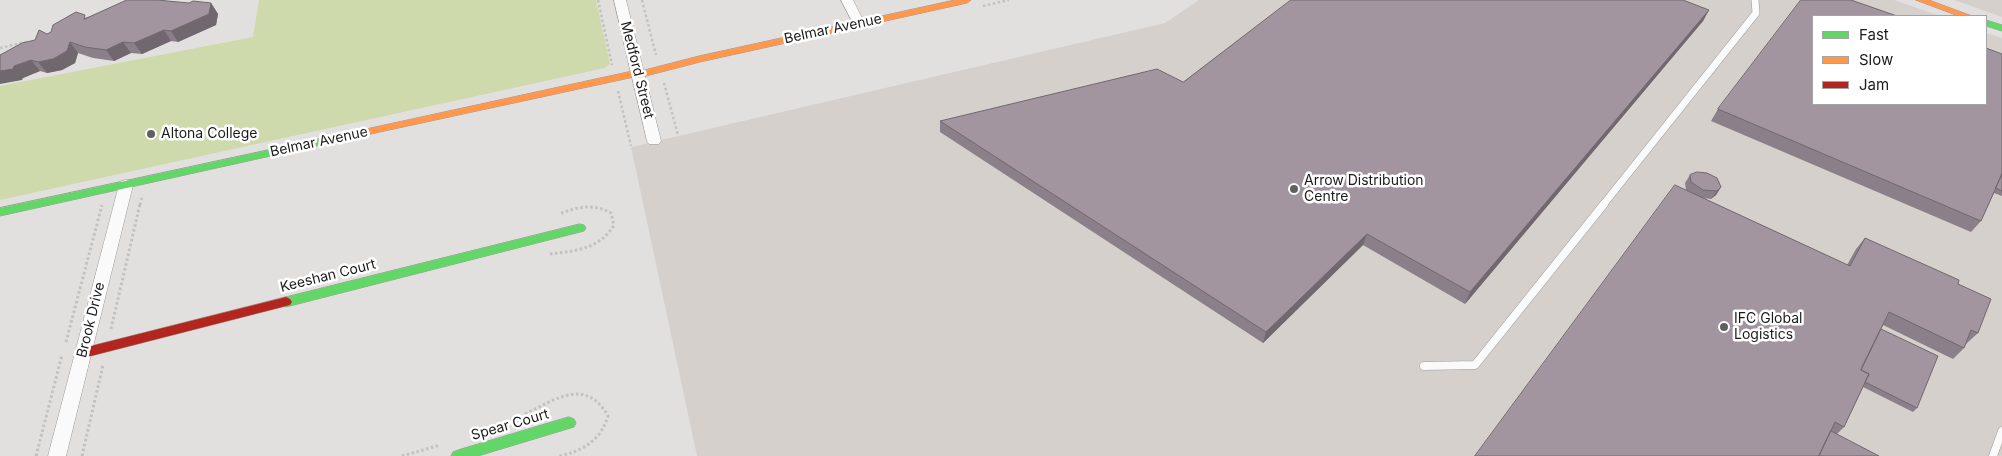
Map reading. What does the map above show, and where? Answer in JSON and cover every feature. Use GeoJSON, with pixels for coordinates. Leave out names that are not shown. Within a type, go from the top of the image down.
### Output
{"type":"FeatureCollection","features":[{"type":"Feature","properties":{"kind":"street","name":"Medford Street"},"geometry":{"type":"LineString","coordinates":[[620,0],[654,141]]}},
{"type":"Feature","properties":{"kind":"street"},"geometry":{"type":"LineString","coordinates":[[847,0],[859,24]]}},
{"type":"Feature","properties":{"kind":"street","name":"Belmar Avenue"},"geometry":{"type":"LineString","coordinates":[[0,212],[968,0]]}},
{"type":"Feature","properties":{"kind":"street"},"geometry":{"type":"LineString","coordinates":[[1920,0],[1964,15]]}},
{"type":"Feature","properties":{"kind":"street"},"geometry":{"type":"LineString","coordinates":[[1987,23],[2002,28]]}},
{"type":"Feature","properties":{"kind":"street","name":"Brook Drive"},"geometry":{"type":"LineString","coordinates":[[57,456],[126,185]]}},
{"type":"Feature","properties":{"kind":"street","name":"Keeshan Court"},"geometry":{"type":"LineString","coordinates":[[83,353],[580,228]]}},
{"type":"Feature","properties":{"kind":"street","name":"Spear Court"},"geometry":{"type":"LineString","coordinates":[[458,456],[570,423]]}},
{"type":"Feature","properties":{"kind":"lane"},"geometry":{"type":"LineString","coordinates":[[1424,366],[1475,365],[1756,13],[1754,0]]}},
{"type":"Feature","properties":{"kind":"lane"},"geometry":{"type":"LineString","coordinates":[[1993,456],[2002,431]]}},
{"type":"Feature","properties":{"kind":"path"},"geometry":{"type":"LineString","coordinates":[[0,48],[26,42]]}},
{"type":"Feature","properties":{"kind":"path"},"geometry":{"type":"LineString","coordinates":[[36,456],[104,200]]}},
{"type":"Feature","properties":{"kind":"path"},"geometry":{"type":"LineString","coordinates":[[82,456],[104,362]]}},
{"type":"Feature","properties":{"kind":"shaded area"},"geometry":{"type":"Polygon","coordinates":[[[1199,0],[1894,0],[1937,15],[1812,15],[1812,105],[1987,105],[1987,33],[2002,38],[2002,456],[697,456],[631,147],[1165,23],[1199,0]]]}},
{"type":"Feature","properties":{"kind":"shaded area"},"geometry":{"type":"Polygon","coordinates":[[[1954,0],[2002,0],[2002,17],[1954,0]]]}},
{"type":"Feature","properties":{"kind":"green space","name":"Altona College"},"geometry":{"type":"Polygon","coordinates":[[[259,0],[596,0],[610,64],[605,68],[0,200],[0,86],[253,37],[259,0]]]}},
{"type":"Feature","properties":{"kind":"building"},"geometry":{"type":"Polygon","coordinates":[[[127,0],[211,3],[209,14],[171,31],[164,30],[134,43],[123,42],[106,50],[85,47],[70,42],[67,51],[53,59],[38,62],[31,60],[14,66],[13,69],[0,71],[0,55],[22,43],[35,40],[39,30],[47,34],[51,32],[53,25],[76,12],[85,15],[84,19],[127,0]]]}},
{"type":"Feature","properties":{"kind":"building","name":"Arrow Distribution Centre"},"geometry":{"type":"Polygon","coordinates":[[[1291,0],[1683,0],[1709,10],[1470,292],[1367,234],[1266,332],[940,121],[1157,69],[1183,82],[1291,0]]]}},
{"type":"Feature","properties":{"kind":"building"},"geometry":{"type":"Polygon","coordinates":[[[1801,0],[1851,0],[1894,15],[1812,15],[1812,105],[1987,105],[1987,48],[2002,54],[2002,174],[1981,221],[1718,109],[1801,0]]]}},
{"type":"Feature","properties":{"kind":"building"},"geometry":{"type":"Polygon","coordinates":[[[1697,172],[1707,173],[1717,178],[1721,187],[1717,191],[1703,190],[1691,182],[1690,175],[1697,172]]]}},
{"type":"Feature","properties":{"kind":"building"},"geometry":{"type":"Polygon","coordinates":[[[2002,174],[2002,191],[1996,188],[2002,174]]]}},
{"type":"Feature","properties":{"kind":"building","name":"IFC Global Logistics"},"geometry":{"type":"Polygon","coordinates":[[[1675,185],[1850,266],[1865,238],[1959,280],[1958,284],[1991,299],[1978,333],[1971,330],[1964,348],[1889,312],[1861,370],[1869,374],[1844,427],[1835,422],[1819,456],[1475,456],[1675,185]]]}},
{"type":"Feature","properties":{"kind":"building"},"geometry":{"type":"Polygon","coordinates":[[[1881,329],[1938,356],[1917,408],[1865,382],[1869,374],[1861,370],[1881,329]]]}},
{"type":"Feature","properties":{"kind":"building"},"geometry":{"type":"Polygon","coordinates":[[[1831,431],[1879,456],[1819,456],[1831,431]]]}},
{"type":"Feature","properties":{"kind":"traffic: fast"},"geometry":{"type":"LineString","coordinates":[[1987,23],[2002,28]]}},
{"type":"Feature","properties":{"kind":"traffic: fast"},"geometry":{"type":"LineString","coordinates":[[0,212],[366,132]]}},
{"type":"Feature","properties":{"kind":"traffic: fast"},"geometry":{"type":"LineString","coordinates":[[286,302],[580,228]]}},
{"type":"Feature","properties":{"kind":"traffic: fast"},"geometry":{"type":"LineString","coordinates":[[458,456],[569,423]]}},
{"type":"Feature","properties":{"kind":"traffic: slow"},"geometry":{"type":"LineString","coordinates":[[638,75],[699,59],[967,0]]}},
{"type":"Feature","properties":{"kind":"traffic: slow"},"geometry":{"type":"LineString","coordinates":[[1920,0],[1964,15]]}},
{"type":"Feature","properties":{"kind":"traffic: slow"},"geometry":{"type":"LineString","coordinates":[[366,132],[637,73]]}},
{"type":"Feature","properties":{"kind":"traffic: jam"},"geometry":{"type":"LineString","coordinates":[[83,353],[286,302]]}},
{"type":"Feature","properties":{"kind":"place","name":"Altona College"},"geometry":{"type":"Point","coordinates":[151,134]}},
{"type":"Feature","properties":{"kind":"place","name":"Arrow Distribution Centre"},"geometry":{"type":"Point","coordinates":[1294,189]}},
{"type":"Feature","properties":{"kind":"place","name":"IFC Global Logistics"},"geometry":{"type":"Point","coordinates":[1724,327]}}]}
